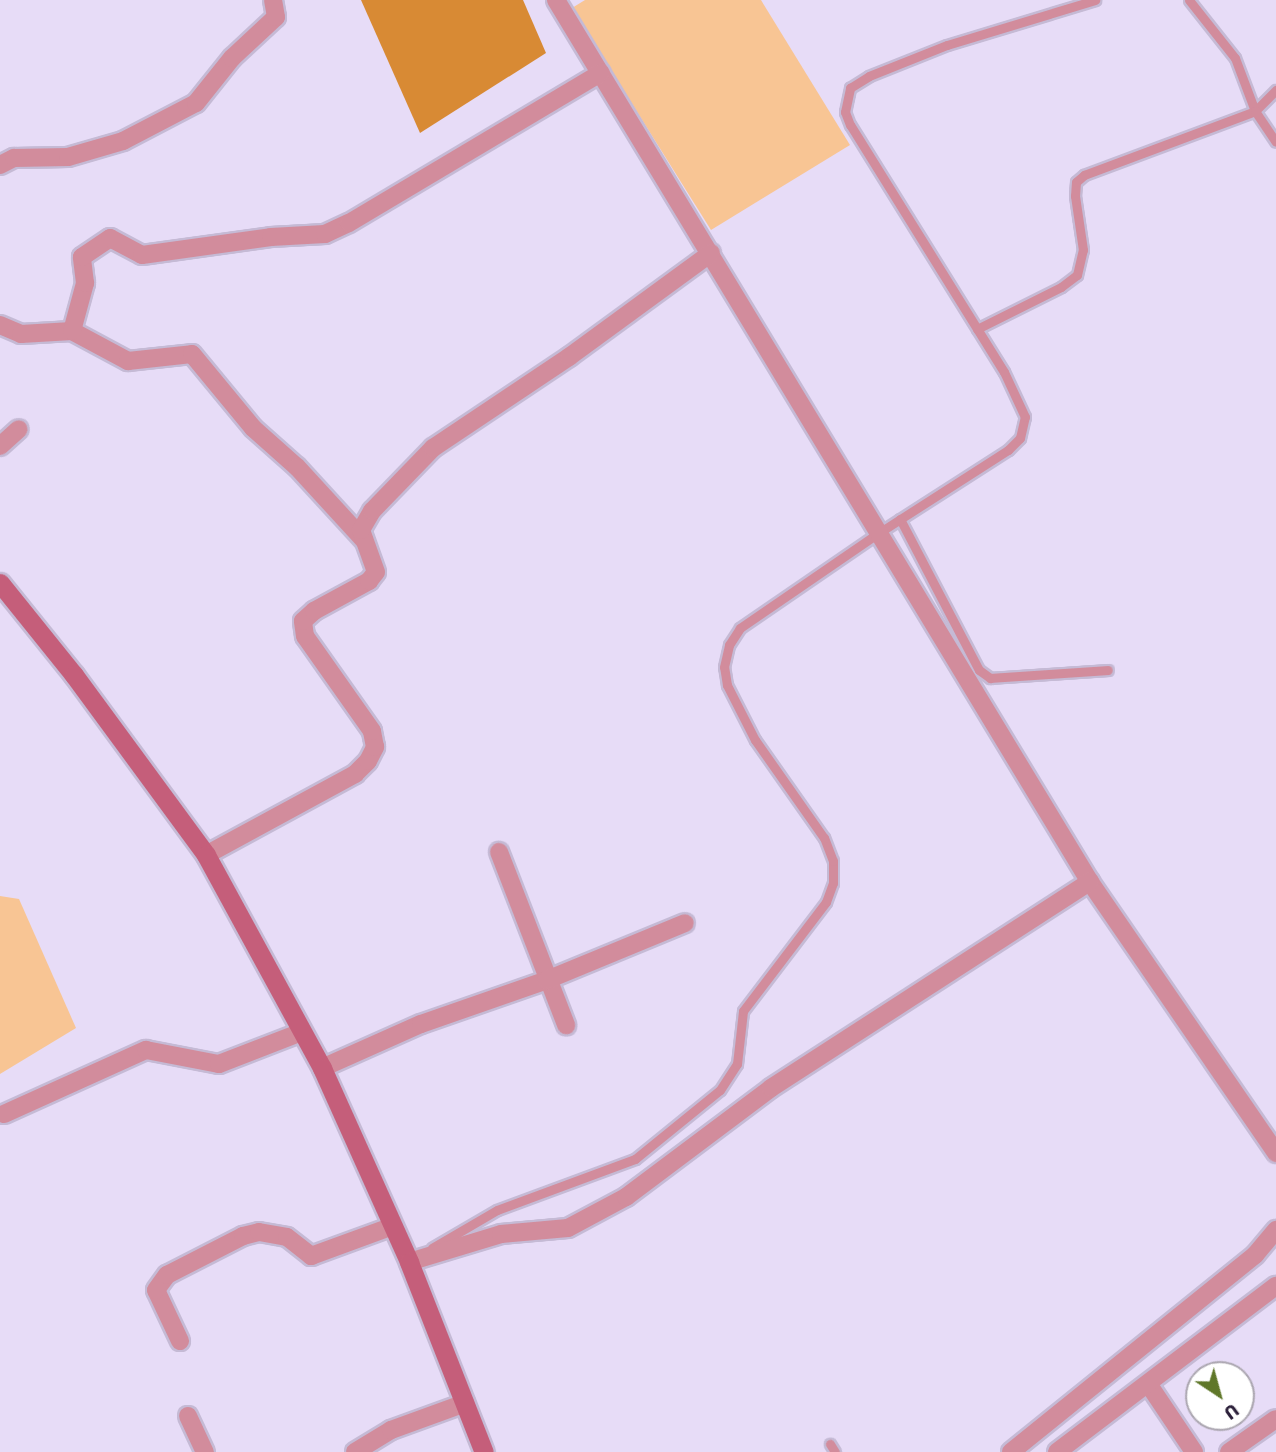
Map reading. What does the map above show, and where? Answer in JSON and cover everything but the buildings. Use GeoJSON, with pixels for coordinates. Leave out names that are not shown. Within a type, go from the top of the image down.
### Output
{"type":"FeatureCollection","features":[{"type":"Feature","properties":{"kind":"main road"},"geometry":{"type":"LineString","coordinates":[[0,583],[74,675],[206,855],[322,1068],[409,1262],[484,1452]]}},
{"type":"Feature","properties":{"kind":"street"},"geometry":{"type":"LineString","coordinates":[[0,165],[14,158],[68,157],[123,141],[196,103],[232,58],[276,17],[273,0]]}},
{"type":"Feature","properties":{"kind":"street"},"geometry":{"type":"LineString","coordinates":[[556,0],[1090,882],[1276,1153]]}},
{"type":"Feature","properties":{"kind":"street"},"geometry":{"type":"LineString","coordinates":[[72,331],[85,283],[82,257],[110,238],[142,255],[271,237],[325,234],[349,223],[601,73]]}},
{"type":"Feature","properties":{"kind":"street"},"geometry":{"type":"LineString","coordinates":[[206,855],[355,774],[368,761],[375,747],[372,731],[304,636],[303,621],[314,611],[369,581],[376,572],[361,530],[372,511],[433,448],[569,357],[711,253]]}},
{"type":"Feature","properties":{"kind":"street"},"geometry":{"type":"LineString","coordinates":[[0,325],[21,334],[72,331],[128,361],[192,354],[253,428],[297,467],[363,539]]}},
{"type":"Feature","properties":{"kind":"street"},"geometry":{"type":"LineString","coordinates":[[0,446],[19,429]]}},
{"type":"Feature","properties":{"kind":"street"},"geometry":{"type":"LineString","coordinates":[[499,852],[566,1025]]}},
{"type":"Feature","properties":{"kind":"street"},"geometry":{"type":"LineString","coordinates":[[409,1262],[501,1234],[568,1228],[626,1197],[771,1087],[1090,882]]}},
{"type":"Feature","properties":{"kind":"street"},"geometry":{"type":"LineString","coordinates":[[322,1068],[421,1024],[547,980],[685,923]]}},
{"type":"Feature","properties":{"kind":"street"},"geometry":{"type":"LineString","coordinates":[[4,1114],[146,1051],[219,1064],[302,1032]]}},
{"type":"Feature","properties":{"kind":"street"},"geometry":{"type":"LineString","coordinates":[[180,1341],[156,1290],[167,1275],[243,1236],[259,1232],[287,1237],[311,1256],[393,1226]]}},
{"type":"Feature","properties":{"kind":"street"},"geometry":{"type":"LineString","coordinates":[[1011,1452],[1255,1255],[1276,1230]]}},
{"type":"Feature","properties":{"kind":"street"},"geometry":{"type":"LineString","coordinates":[[1062,1451],[1276,1286]]}},
{"type":"Feature","properties":{"kind":"street"},"geometry":{"type":"LineString","coordinates":[[1149,1385],[1194,1452]]}},
{"type":"Feature","properties":{"kind":"street"},"geometry":{"type":"LineString","coordinates":[[355,1452],[391,1430],[465,1403]]}},
{"type":"Feature","properties":{"kind":"street"},"geometry":{"type":"LineString","coordinates":[[188,1416],[205,1452]]}},
{"type":"Feature","properties":{"kind":"street"},"geometry":{"type":"LineString","coordinates":[[1229,1452],[1276,1419]]}},
{"type":"Feature","properties":{"kind":"lane"},"geometry":{"type":"LineString","coordinates":[[409,1262],[497,1210],[635,1159],[720,1090],[737,1064],[743,1011],[826,902],[833,883],[834,861],[824,838],[755,740],[727,685],[724,667],[729,645],[740,628],[877,534],[1008,450],[1020,438],[1025,417],[1004,372],[850,125],[845,112],[850,88],[869,76],[947,45],[1095,0]]}},
{"type":"Feature","properties":{"kind":"lane"},"geometry":{"type":"LineString","coordinates":[[1189,0],[1236,58],[1255,111],[1276,142]]}},
{"type":"Feature","properties":{"kind":"lane"},"geometry":{"type":"LineString","coordinates":[[977,328],[1061,287],[1077,275],[1083,250],[1075,196],[1076,182],[1084,175],[1255,111],[1276,90]]}},
{"type":"Feature","properties":{"kind":"lane"},"geometry":{"type":"LineString","coordinates":[[900,519],[979,670],[990,678],[1108,670]]}},
{"type":"Feature","properties":{"kind":"shaded area"},"geometry":{"type":"Polygon","coordinates":[[[361,0],[523,0],[546,53],[420,133],[361,0]]]}},
{"type":"Feature","properties":{"kind":"shaded area"},"geometry":{"type":"Polygon","coordinates":[[[585,0],[761,0],[850,145],[711,230],[572,8],[585,0]]]}},
{"type":"Feature","properties":{"kind":"shaded area"},"geometry":{"type":"Polygon","coordinates":[[[0,896],[19,899],[76,1028],[0,1074],[0,896]]]}}]}
